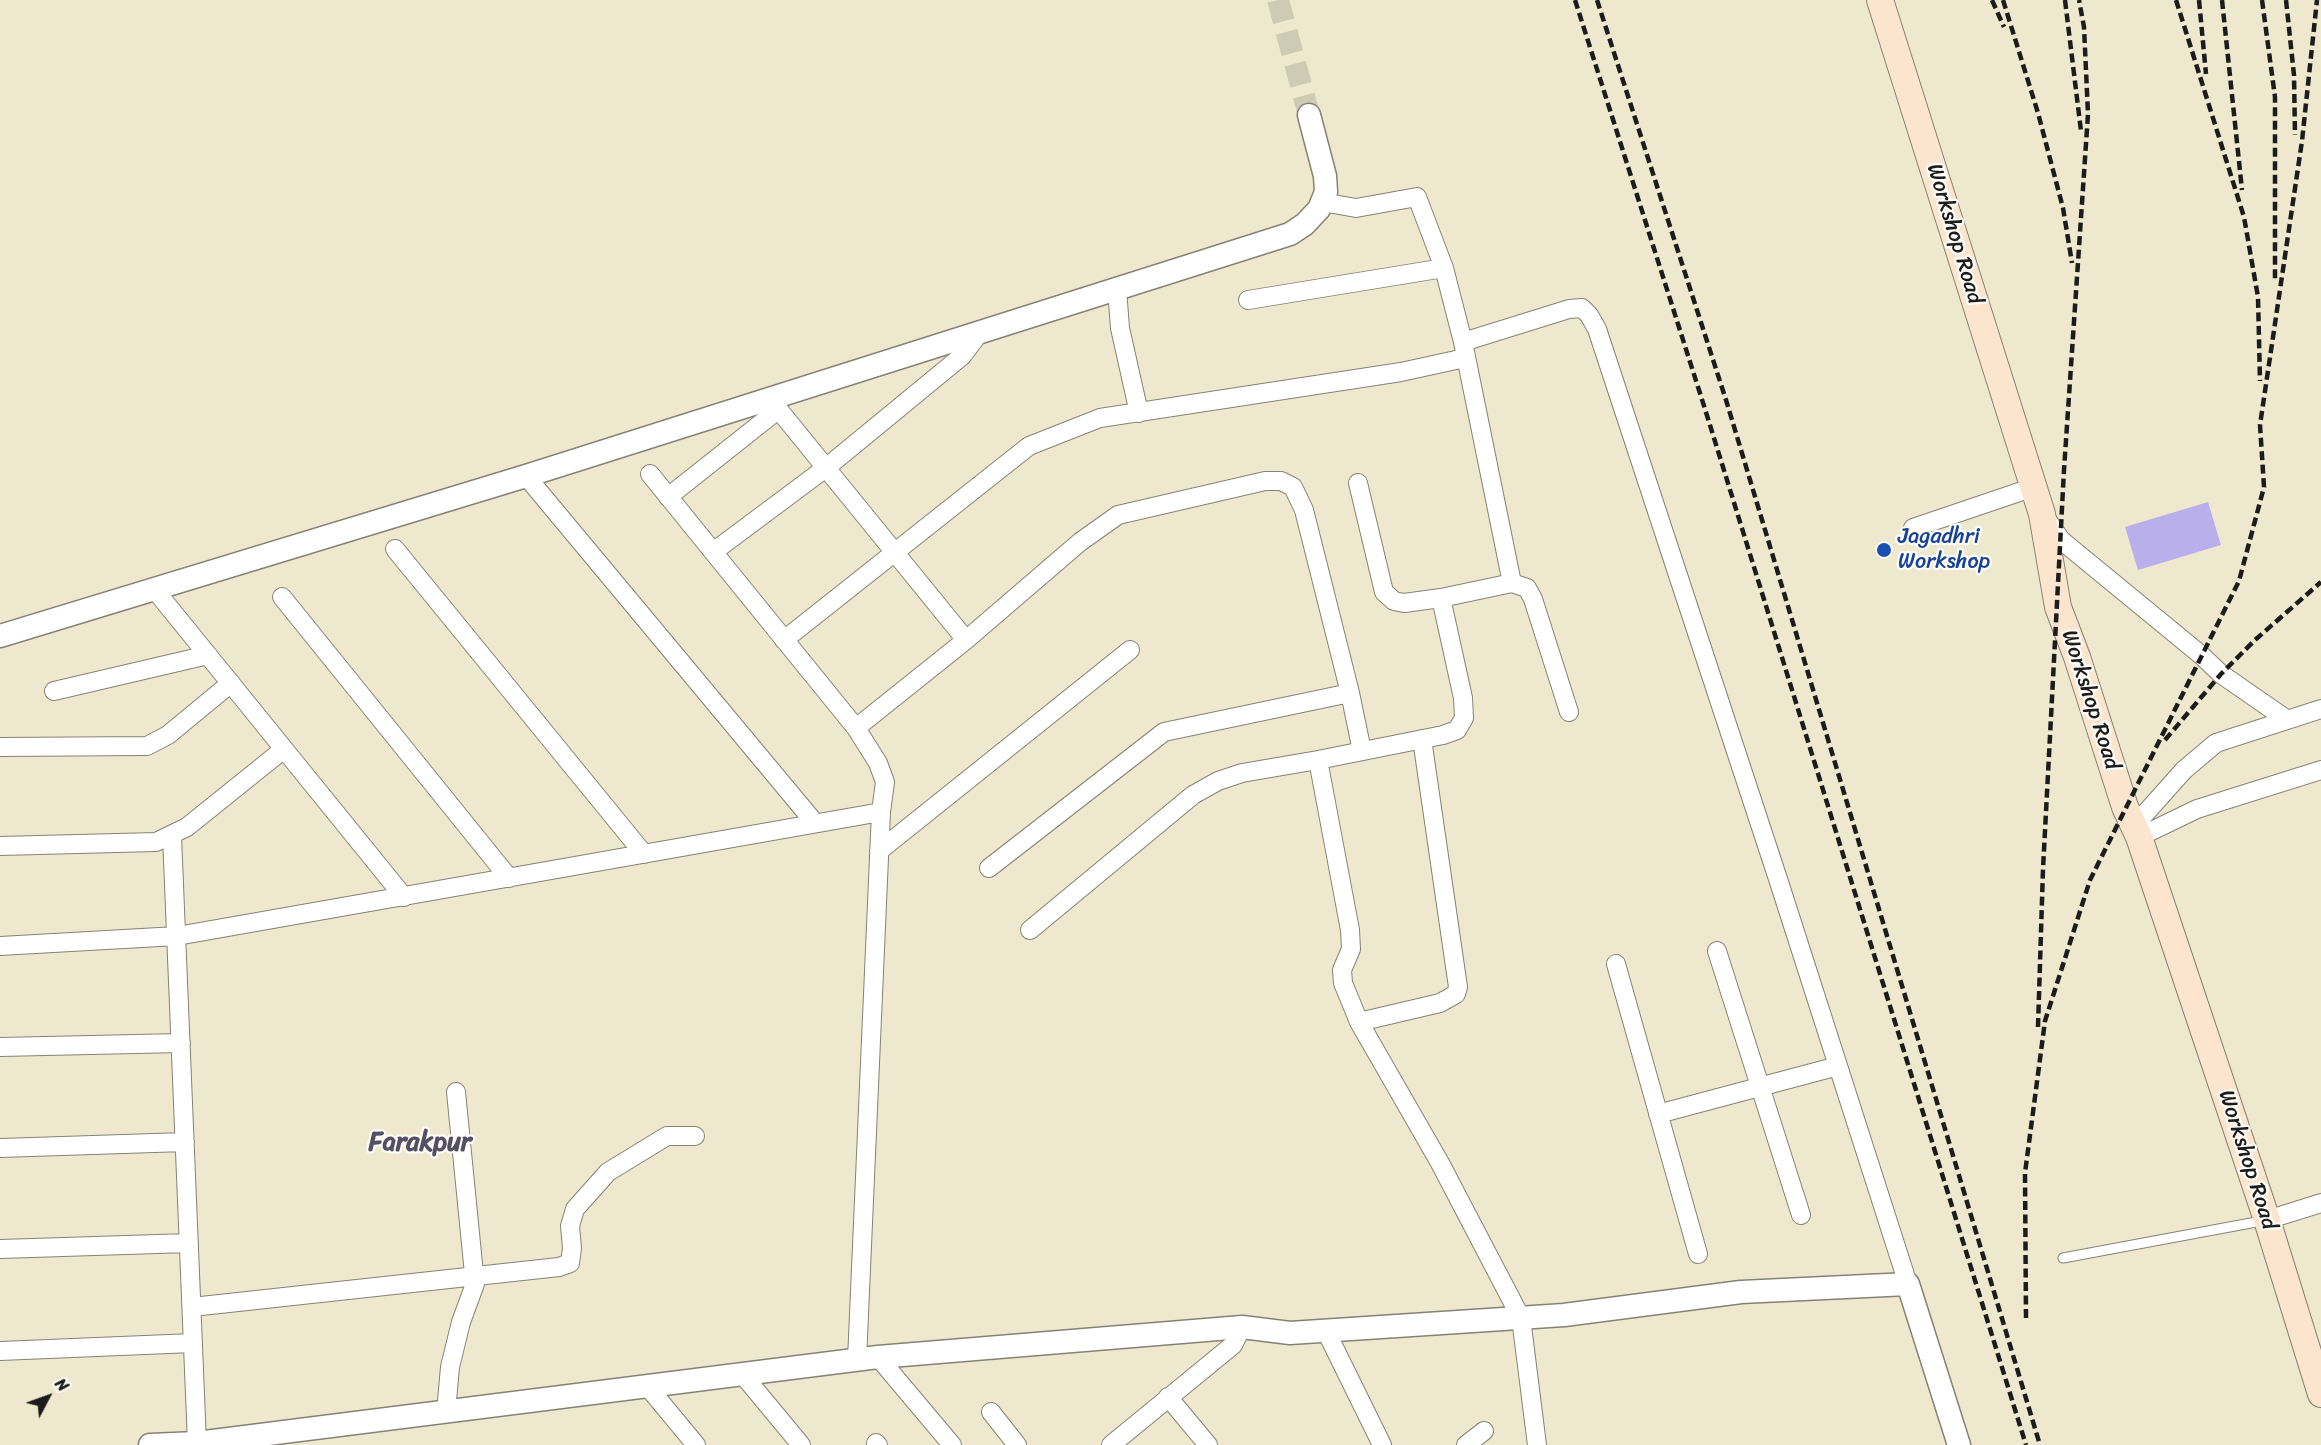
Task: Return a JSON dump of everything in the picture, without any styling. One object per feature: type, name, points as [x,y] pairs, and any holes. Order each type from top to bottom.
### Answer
[{"type":"main road","name":"Workshop Road","points":[[1881,0],[2042,513],[2058,607],[2077,657],[2125,807],[2137,831],[2267,1220],[2321,1394]]},
{"type":"street","points":[[0,636],[526,476],[775,404],[980,332],[1290,234],[1305,224],[1319,209],[1326,192],[1325,176],[1309,115]]},
{"type":"street","points":[[1322,202],[1356,208],[1417,197],[1444,268],[1464,350],[1512,583]]},
{"type":"street","points":[[1248,300],[1444,268]]},
{"type":"street","points":[[1117,289],[1120,328],[1139,413]]},
{"type":"street","points":[[784,640],[1029,446],[1100,418],[1401,372],[1569,309],[1582,308],[1589,315],[1601,342],[1779,882],[1959,1445]]},
{"type":"street","points":[[713,552],[827,467],[962,356],[980,332]]},
{"type":"street","points":[[775,404],[966,640]]},
{"type":"street","points":[[668,497],[775,404]]},
{"type":"street","points":[[650,474],[856,728],[878,763],[885,782],[879,851],[867,1358],[952,1445]]},
{"type":"street","points":[[526,476],[815,823]]},
{"type":"street","points":[[856,728],[966,640],[1080,542],[1118,515],[1265,482],[1281,481],[1293,487],[1304,510],[1350,693],[1362,751]]},
{"type":"street","points":[[1358,483],[1384,592],[1394,601],[1404,603],[1441,598],[1512,583],[1527,588],[1533,599],[1569,712]]},
{"type":"street","points":[[1913,528],[2034,487]]},
{"type":"street","points":[[2042,513],[2061,540],[2201,655],[2220,674],[2286,719]]},
{"type":"street","points":[[395,549],[644,854]]},
{"type":"street","points":[[155,590],[404,897]]},
{"type":"street","points":[[282,597],[509,878]]},
{"type":"street","points":[[1030,930],[1193,795],[1218,780],[1242,773],[1318,760],[1457,730],[1464,718],[1463,699],[1441,598]]},
{"type":"street","points":[[879,851],[1130,650]]},
{"type":"street","points":[[54,691],[208,655]]},
{"type":"street","points":[[0,747],[147,746],[168,735],[231,683]]},
{"type":"street","points":[[989,868],[1164,732],[1350,693]]},
{"type":"street","points":[[2137,831],[2184,770],[2216,743],[2321,709]]},
{"type":"street","points":[[1359,1022],[1440,1003],[1456,994],[1458,987],[1422,739]]},
{"type":"street","points":[[0,846],[156,842],[187,827],[284,749]]},
{"type":"street","points":[[1318,760],[1350,930],[1351,949],[1342,970],[1343,983],[1359,1022],[1440,1162],[1521,1318],[1537,1445]]},
{"type":"street","points":[[2137,831],[2197,809],[2321,770]]},
{"type":"street","points":[[0,946],[177,936],[881,812]]},
{"type":"street","points":[[172,836],[197,1443]]},
{"type":"street","points":[[1717,951],[1801,1215]]},
{"type":"street","points":[[1616,964],[1698,1254]]},
{"type":"street","points":[[0,1047],[181,1044]]},
{"type":"street","points":[[1658,1114],[1838,1066]]},
{"type":"street","points":[[446,1412],[450,1367],[461,1322],[474,1284],[456,1092]]},
{"type":"street","points":[[192,1307],[559,1267],[570,1263],[570,1226],[575,1209],[608,1172],[667,1136],[695,1136]]},
{"type":"street","points":[[0,1148],[185,1142]]},
{"type":"street","points":[[2267,1220],[2321,1203]]},
{"type":"street","points":[[0,1248],[189,1243]]},
{"type":"street","points":[[150,1445],[197,1443],[648,1388],[867,1358],[1242,1327],[1290,1332],[1326,1331],[1564,1315],[1741,1292],[1908,1284]]},
{"type":"street","points":[[1115,1444],[1168,1397],[1233,1345],[1242,1327]]},
{"type":"street","points":[[1326,1331],[1382,1445]]},
{"type":"street","points":[[0,1351],[193,1344]]},
{"type":"street","points":[[743,1375],[801,1445]]},
{"type":"street","points":[[648,1388],[696,1445]]},
{"type":"street","points":[[1168,1397],[1208,1445]]},
{"type":"street","points":[[991,1412],[1017,1445]]},
{"type":"street","points":[[1466,1445],[1484,1431]]},
{"type":"lane","points":[[2063,1258],[2267,1220]]},
{"type":"building","points":[[2208,502],[2221,545],[2138,570],[2125,527]]},
{"type":"tunnel","points":[[1278,0],[1309,115]]},
{"type":"railway","points":[[1575,0],[1705,409],[2026,1445]]},
{"type":"railway","points":[[1597,0],[1726,400],[2040,1445]]},
{"type":"railway","points":[[1992,0],[2004,27]]},
{"type":"railway","points":[[2003,0],[2038,113],[2063,208],[2072,263]]},
{"type":"railway","points":[[2065,0],[2081,131]]},
{"type":"railway","points":[[2038,1027],[2043,869],[2064,470],[2088,114],[2084,27],[2079,0]]},
{"type":"railway","points":[[2176,0],[2244,217],[2258,297],[2260,381]]},
{"type":"railway","points":[[2199,0],[2206,74]]},
{"type":"railway","points":[[2222,0],[2242,190]]},
{"type":"railway","points":[[2262,0],[2275,97],[2275,281]]},
{"type":"railway","points":[[2286,0],[2294,75],[2295,135]]},
{"type":"railway","points":[[2026,1318],[2025,1173],[2045,1021],[2090,880],[2239,581],[2264,487],[2260,425],[2302,141],[2317,0]]},
{"type":"railway","points":[[2165,740],[2221,674],[2255,640],[2321,582]]},
{"type":"place","name":"Jagadhri Workshop","points":[[1884,550]]},
{"type":"district","name":"Farakpur","points":[[420,1143]]}]
